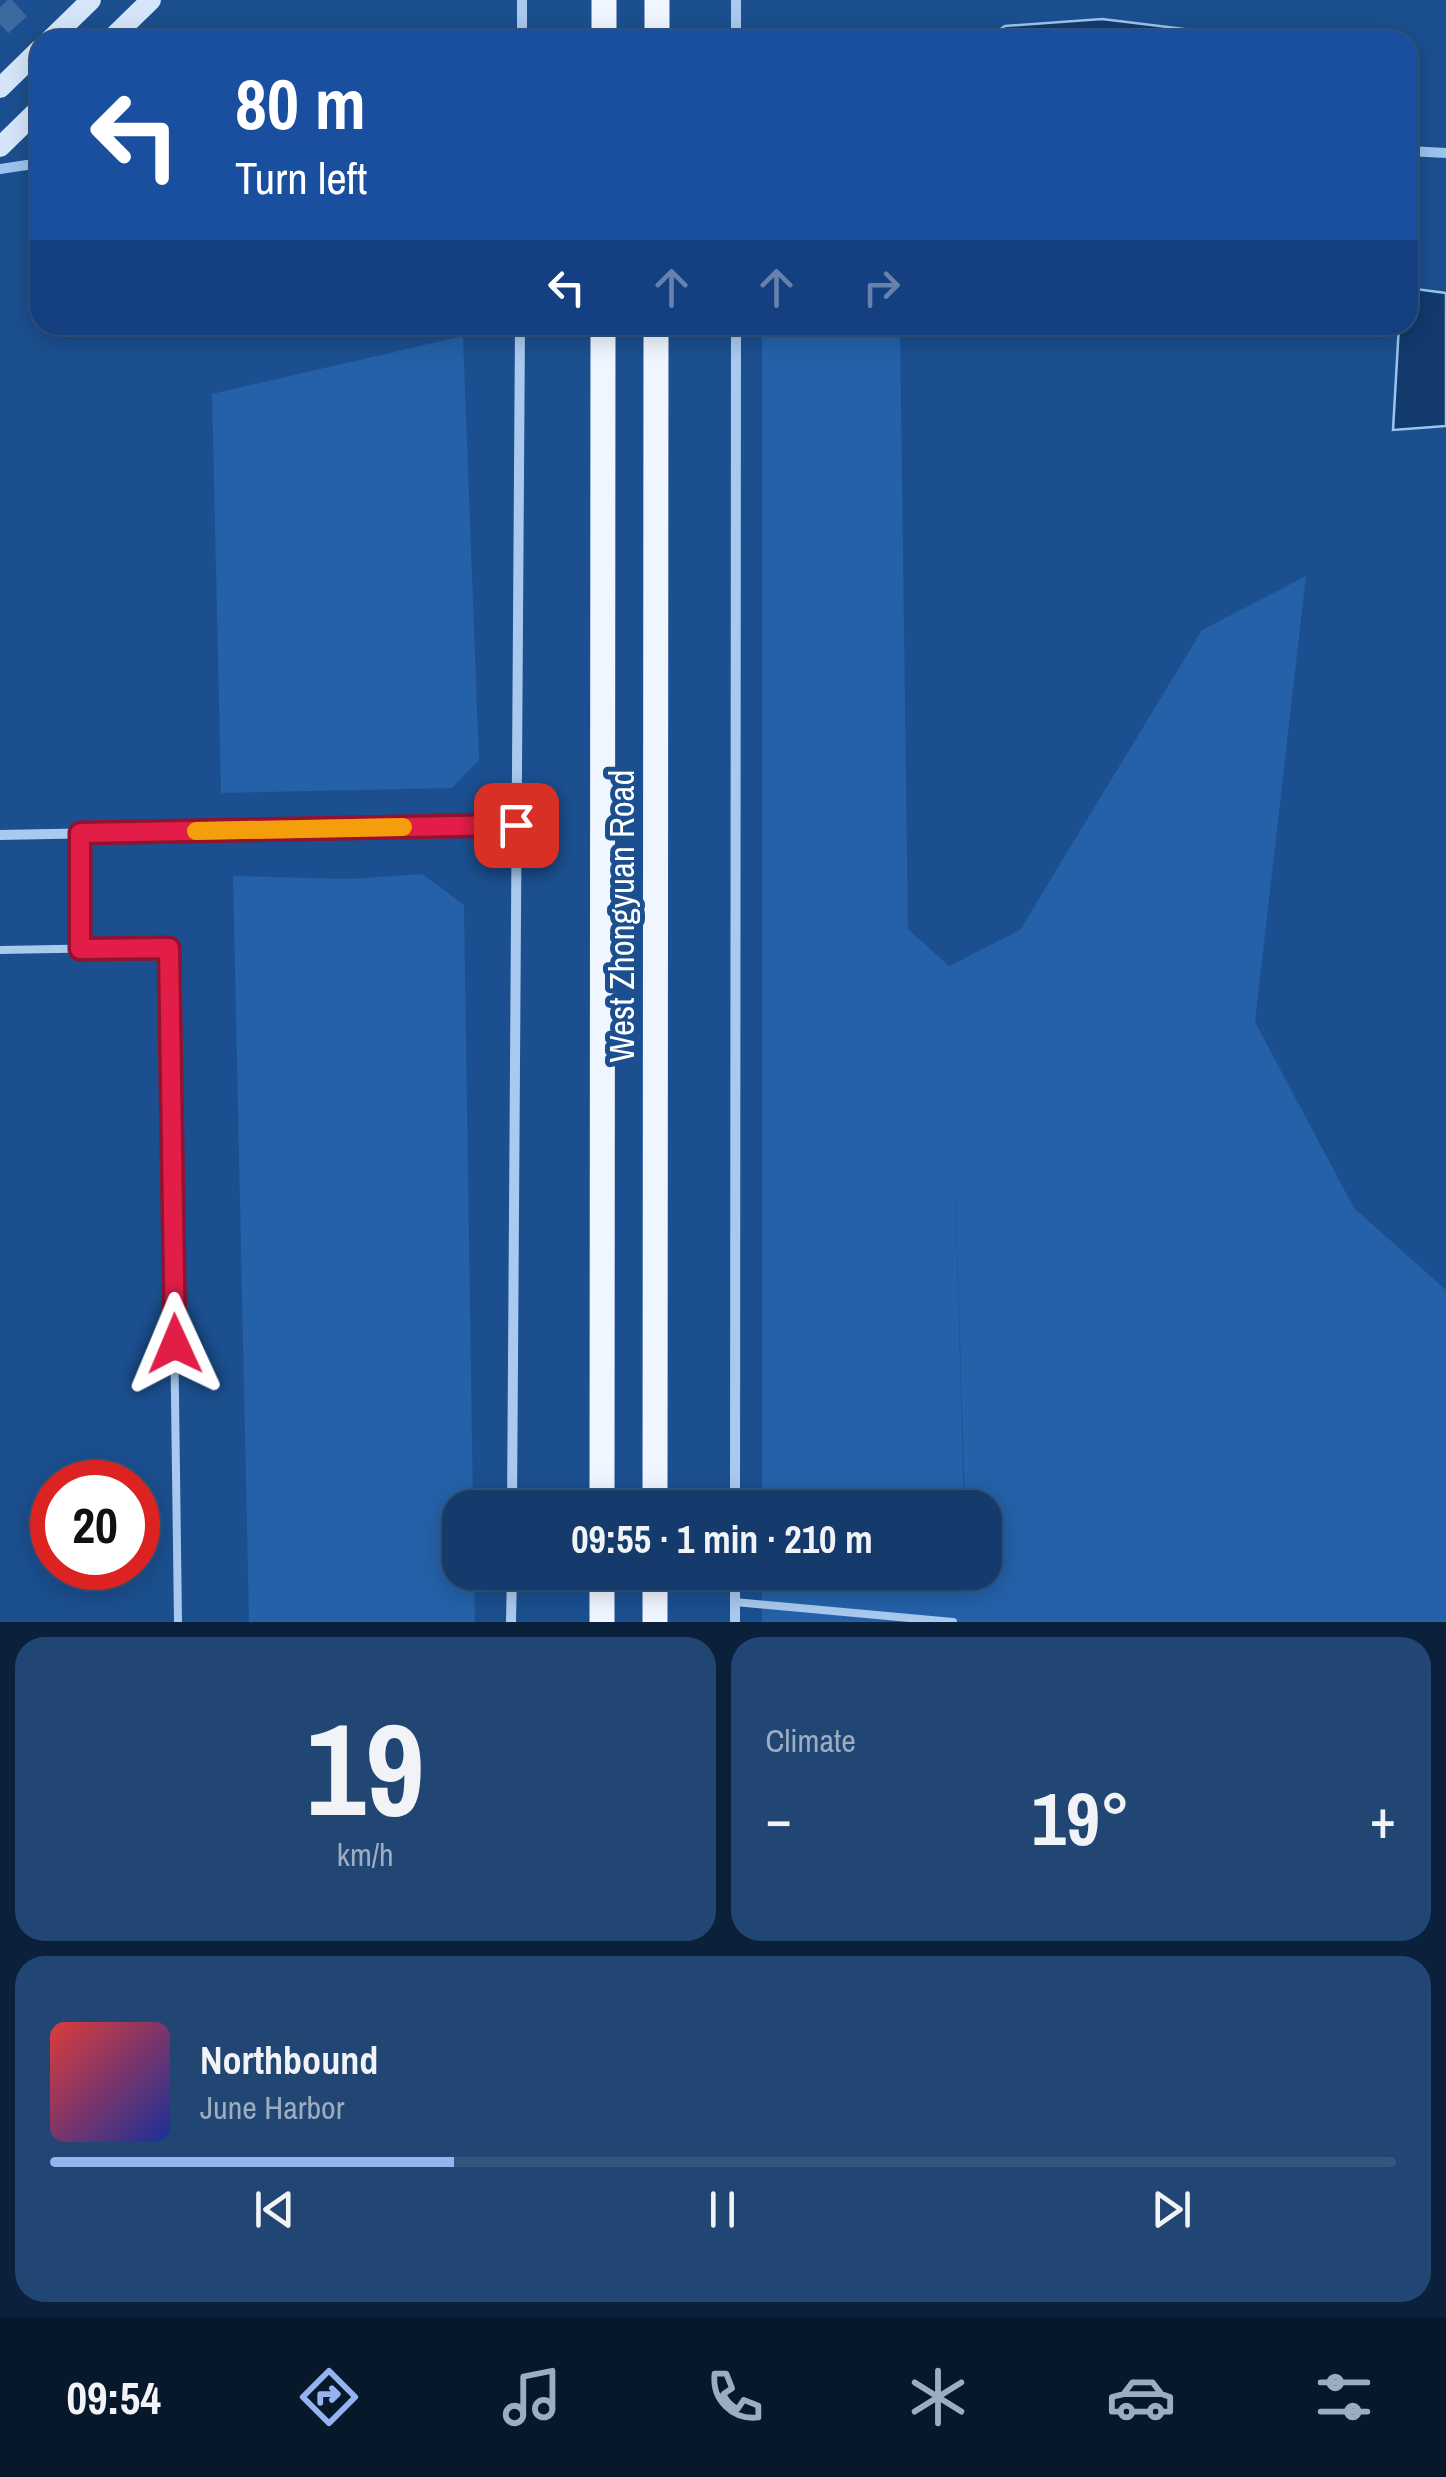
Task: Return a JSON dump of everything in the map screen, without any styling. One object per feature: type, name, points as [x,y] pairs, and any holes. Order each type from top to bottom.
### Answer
[{"type":"main road","points":[[604,0],[604,30]]},
{"type":"main road","points":[[657,0],[657,30]]},
{"type":"main road","name":"West Zhongyuan Road","points":[[602,1490],[604,335]]},
{"type":"main road","name":"West Zhongyuan Road","points":[[655,1490],[656,335]]},
{"type":"main road","points":[[602,1590],[602,1622]]},
{"type":"main road","points":[[655,1590],[655,1622]]},
{"type":"street","points":[[522,0],[522,30]]},
{"type":"street","points":[[736,0],[736,30]]},
{"type":"street","points":[[121,30],[150,2]]},
{"type":"street","points":[[60,30],[85,5]]},
{"type":"street","points":[[0,88],[30,59]]},
{"type":"street","points":[[0,147],[30,118]]},
{"type":"street","points":[[512,1490],[520,335]]},
{"type":"street","points":[[736,335],[736,1490]]},
{"type":"street","points":[[0,834],[516,825]]},
{"type":"street","points":[[511,1622],[512,1590]]},
{"type":"street","points":[[736,1590],[736,1622]]},
{"type":"lane","points":[[80,833],[80,949]]},
{"type":"lane","points":[[0,950],[169,948],[178,1622]]},
{"type":"lane","points":[[736,1602],[953,1622]]},
{"type":"shaded area","points":[[1102,19],[1192,30],[999,30],[1005,26]]},
{"type":"shaded area","points":[[1418,289],[1446,293],[1446,426],[1393,430],[1398,335],[1418,335]]},
{"type":"shaded area","points":[[762,335],[900,335],[908,929],[949,966],[1020,930],[1202,630],[1306,576],[1255,1022],[1354,1208],[1446,1290],[1446,1622],[762,1622],[762,1590],[1002,1590],[1002,1490],[964,1490],[954,1143],[964,1490],[762,1490]]},
{"type":"shaded area","points":[[463,336],[479,760],[452,788],[221,793],[212,394]]},
{"type":"shaded area","points":[[422,874],[464,905],[473,1490],[442,1490],[442,1590],[474,1590],[475,1622],[249,1622],[233,876],[349,879]]},
{"type":"waterway","points":[[1418,152],[1446,153]]},
{"type":"waterway","points":[[0,169],[30,164]]},
{"type":"tunnel","points":[[0,24],[26,0]]},
{"type":"slow traffic","points":[[196,831],[403,827]]},
{"type":"route","points":[[175,1344],[169,948],[80,949],[80,833],[516,825]]}]
